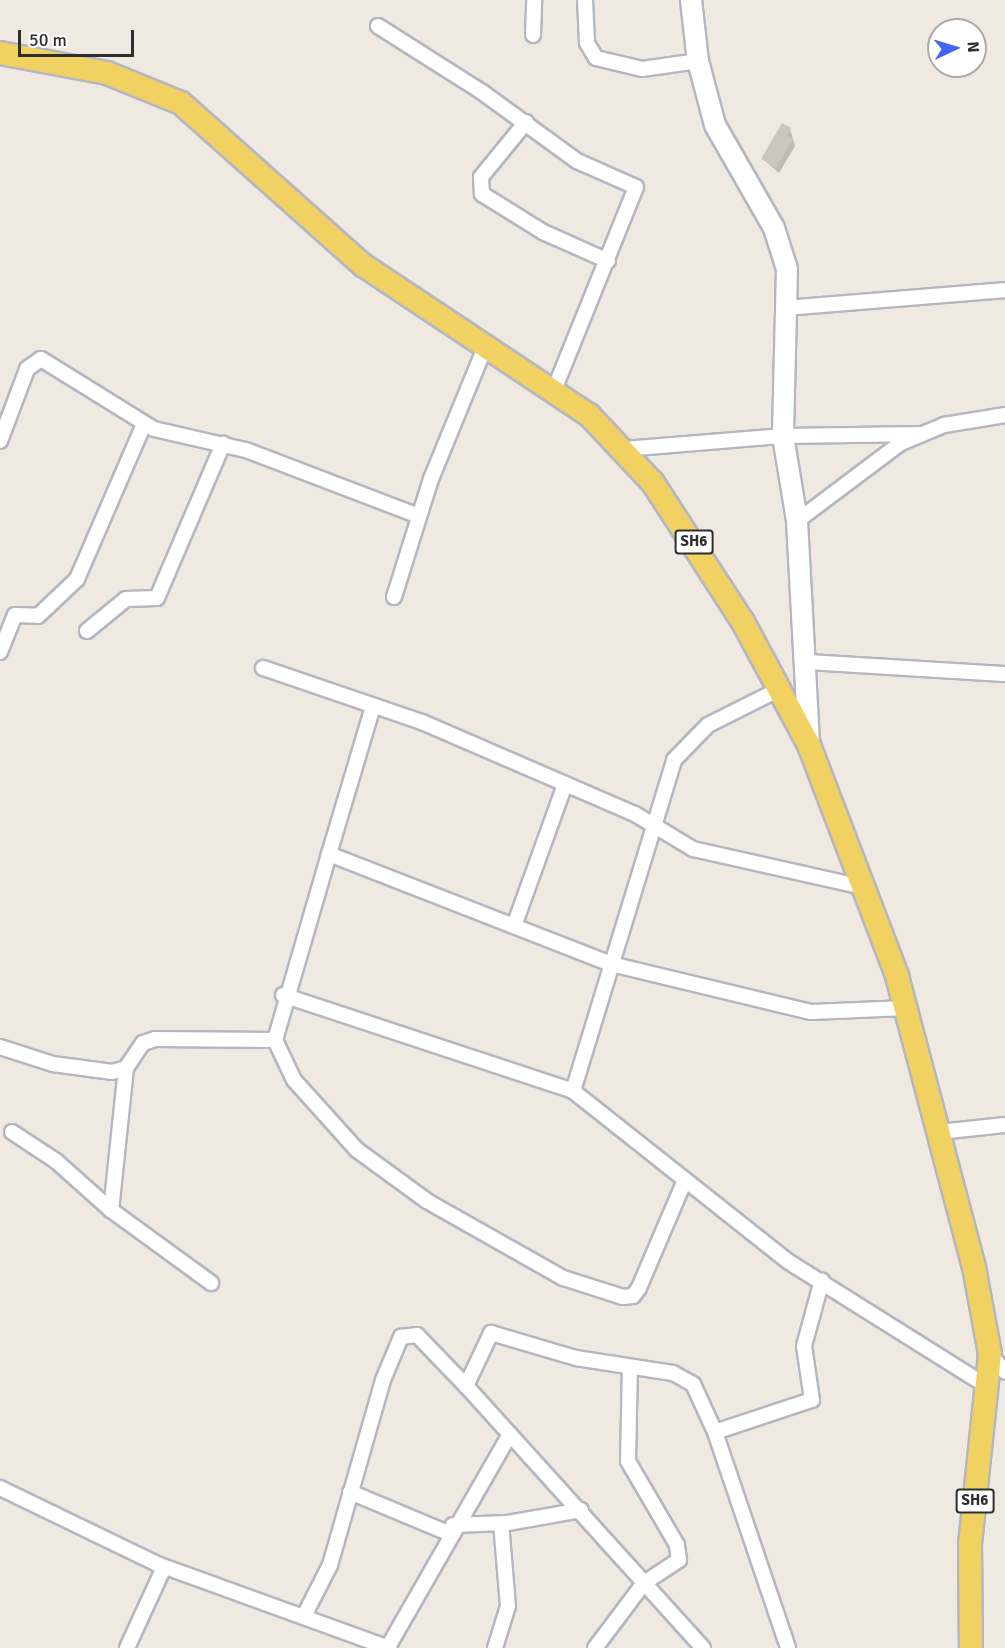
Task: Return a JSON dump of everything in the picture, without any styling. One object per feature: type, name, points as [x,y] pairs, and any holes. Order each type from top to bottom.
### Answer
[{"type":"main road","points":[[691,0],[698,61],[715,125],[774,228],[787,269],[783,436],[797,521],[807,662],[808,745]]},
{"type":"main road","name":"SH6","points":[[0,53],[107,73],[181,103],[320,232],[554,390],[624,449],[687,531],[808,745],[863,887],[906,1008],[939,1132],[990,1354],[970,1543],[971,1648]]},
{"type":"street","points":[[533,35],[534,0]]},
{"type":"street","points":[[585,0],[587,43],[596,58],[642,69],[698,61]]},
{"type":"street","points":[[378,26],[526,122],[582,165],[636,187],[554,390]]},
{"type":"street","points":[[526,122],[482,177],[482,194],[543,232],[608,261]]},
{"type":"street","points":[[786,308],[1005,290]]},
{"type":"street","points":[[394,597],[419,516],[486,345]]},
{"type":"street","points":[[0,441],[27,369],[37,359],[144,424],[222,444],[419,516]]},
{"type":"street","points":[[797,521],[847,479],[922,434],[972,418],[1005,415]]},
{"type":"street","points":[[0,652],[15,615],[38,616],[77,579],[144,424]]},
{"type":"street","points":[[624,449],[783,436],[922,434]]},
{"type":"street","points":[[87,631],[126,598],[157,598],[222,444]]},
{"type":"street","points":[[807,662],[1005,674]]},
{"type":"street","points":[[263,669],[373,706],[565,783],[652,825],[693,849],[863,887]]},
{"type":"street","points":[[573,1091],[652,825],[674,760],[691,737],[778,690]]},
{"type":"street","points":[[373,706],[283,995],[275,1040],[294,1080],[357,1150],[392,1179],[572,1281],[633,1296],[685,1180]]},
{"type":"street","points":[[514,926],[565,783]]},
{"type":"street","points":[[328,854],[611,964],[811,1012],[906,1008]]},
{"type":"street","points":[[283,995],[573,1091],[789,1262],[822,1280],[988,1387]]},
{"type":"street","points":[[111,1210],[126,1068],[143,1043],[155,1039],[275,1040]]},
{"type":"street","points":[[0,1047],[53,1064],[112,1072],[126,1068]]},
{"type":"street","points":[[939,1132],[1005,1125]]},
{"type":"street","points":[[12,1132],[56,1161],[111,1210],[211,1283]]},
{"type":"street","points":[[715,1432],[812,1400],[804,1346],[822,1280]]},
{"type":"street","points":[[466,1386],[490,1333],[630,1367],[685,1377],[700,1394],[715,1432],[788,1648]]},
{"type":"street","points":[[304,1616],[330,1565],[383,1380],[401,1338],[417,1335],[581,1510],[703,1648]]},
{"type":"street","points":[[990,1354],[1005,1371]]},
{"type":"street","points":[[595,1648],[644,1583],[669,1570],[680,1554],[628,1461],[630,1367]]},
{"type":"street","points":[[0,1488],[164,1567],[388,1648],[451,1529],[510,1434]]},
{"type":"street","points":[[350,1492],[451,1529],[581,1510]]},
{"type":"street","points":[[495,1648],[508,1606],[501,1523]]},
{"type":"street","points":[[127,1648],[164,1567]]},
{"type":"building","points":[[782,123],[791,128],[787,136],[793,139],[776,168],[761,159]]}]
